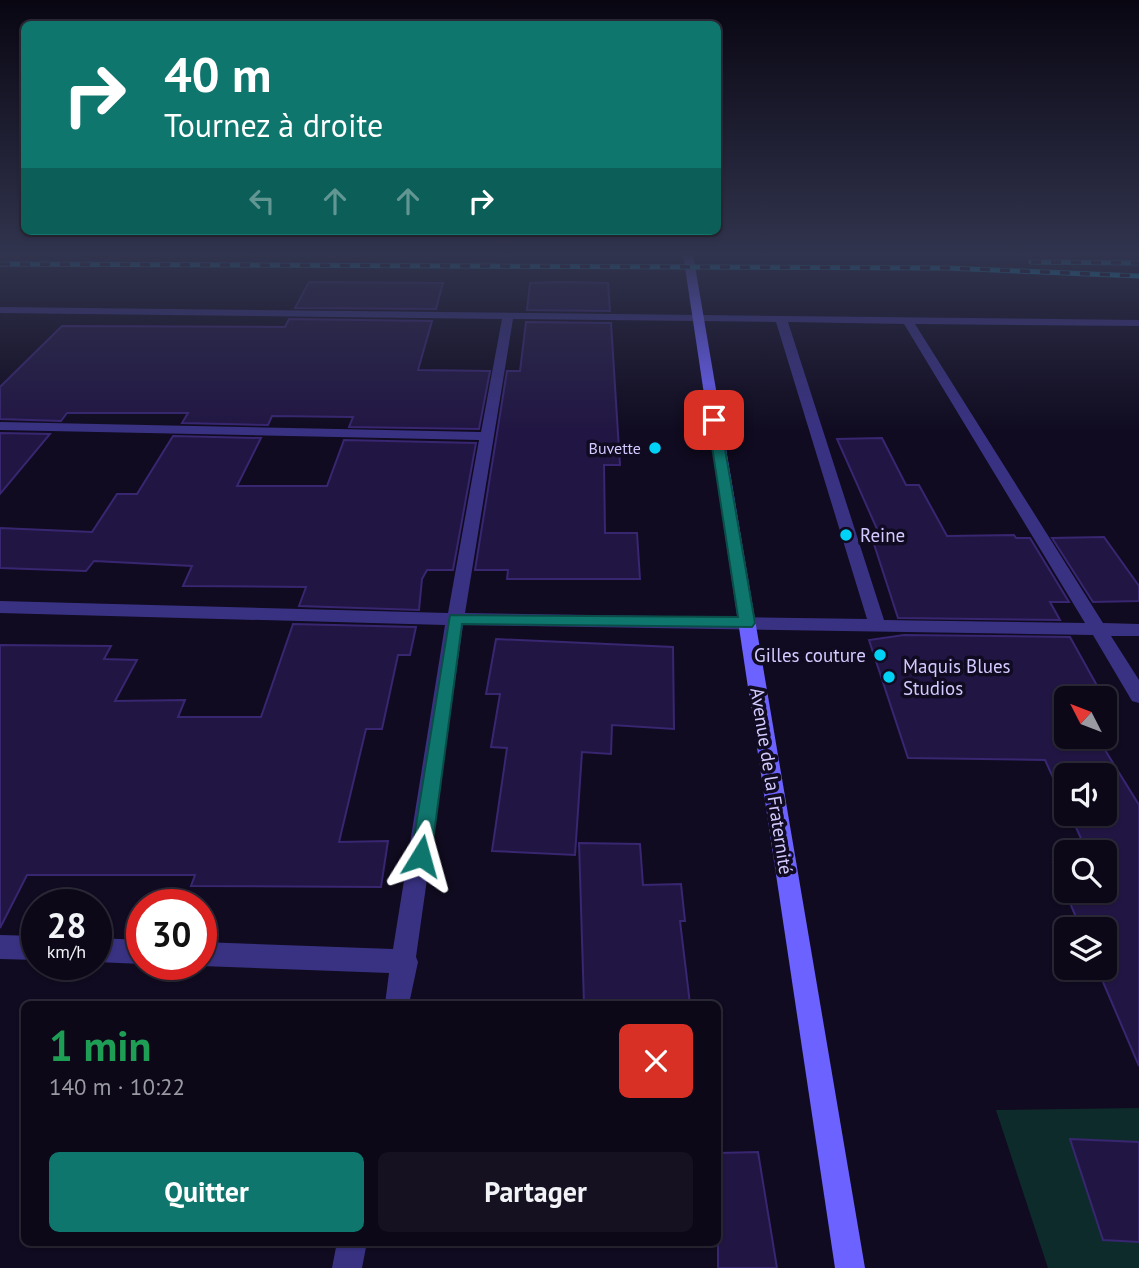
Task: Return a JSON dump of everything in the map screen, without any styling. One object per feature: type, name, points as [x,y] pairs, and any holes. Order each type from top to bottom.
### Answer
[{"type":"main road","name":"Avenue de la Fraternité","points":[[696,313],[850,1268]]},
{"type":"street","points":[[403,313],[1139,323]]},
{"type":"street","points":[[398,1001],[455,619],[508,314]]},
{"type":"street","points":[[781,319],[877,625]]},
{"type":"street","points":[[908,321],[1139,696]]},
{"type":"street","points":[[0,426],[487,436]]},
{"type":"street","points":[[0,607],[455,619],[1139,630]]},
{"type":"street","points":[[0,947],[21,948]]},
{"type":"street","points":[[217,955],[405,962]]},
{"type":"street","points":[[347,1268],[351,1246]]},
{"type":"green space","points":[[1139,1108],[1139,1268],[1048,1268],[996,1110]]},
{"type":"building","points":[[289,319],[432,321],[418,370],[490,371],[479,429],[349,427],[353,417],[272,416],[268,425],[182,423],[188,413],[67,413],[61,421],[0,419],[0,387],[62,326],[285,327]]},
{"type":"building","points":[[526,322],[611,323],[620,465],[604,465],[605,533],[637,533],[640,579],[507,579],[508,570],[475,570],[507,371],[520,371]]},
{"type":"building","points":[[0,433],[50,434],[0,494]]},
{"type":"building","points":[[173,436],[261,438],[237,486],[327,486],[344,440],[476,443],[453,570],[427,570],[422,579],[419,610],[299,606],[306,587],[183,586],[192,566],[94,561],[86,571],[0,568],[0,528],[92,532],[117,494],[137,494]]},
{"type":"building","points":[[882,438],[906,485],[919,485],[947,536],[1014,535],[1016,538],[1030,538],[1069,602],[1050,602],[1060,620],[898,618],[872,538],[881,538],[837,439]]},
{"type":"building","points":[[1104,537],[1139,586],[1139,601],[1093,602],[1052,538]]},
{"type":"building","points":[[293,624],[416,627],[410,655],[398,655],[382,729],[366,729],[339,842],[388,841],[381,887],[191,886],[195,875],[27,875],[0,928],[0,645],[111,646],[104,659],[137,660],[115,701],[185,700],[178,717],[261,717]]},
{"type":"building","points":[[904,635],[1070,637],[1097,686],[1054,686],[1054,749],[1104,749],[1113,763],[1054,763],[1054,780],[1045,760],[908,758],[869,640]]},
{"type":"building","points":[[496,639],[673,647],[674,729],[612,725],[611,754],[582,752],[575,855],[492,851],[507,748],[491,747],[500,694],[486,694]]},
{"type":"building","points":[[1117,769],[1139,805],[1139,1066],[1102,980],[1117,980],[1117,917],[1076,917],[1070,903],[1117,903],[1117,840],[1082,840],[1075,826],[1117,826]]},
{"type":"building","points":[[579,843],[640,844],[643,885],[681,884],[685,921],[680,921],[690,1001],[584,1001]]},
{"type":"building","points":[[1070,1139],[1139,1142],[1139,1242],[1103,1240]]},
{"type":"building","points":[[758,1152],[777,1268],[718,1268],[718,1246],[721,1246],[721,1153]]},
{"type":"place","name":"Buvette","points":[[655,448]]},
{"type":"place","name":"Reine","points":[[846,535]]},
{"type":"place","name":"Gilles couture","points":[[880,655]]},
{"type":"place","name":"Maquis Blues Studios","points":[[889,677]]},
{"type":"route","points":[[421,856],[455,619],[747,623],[714,420]]}]
